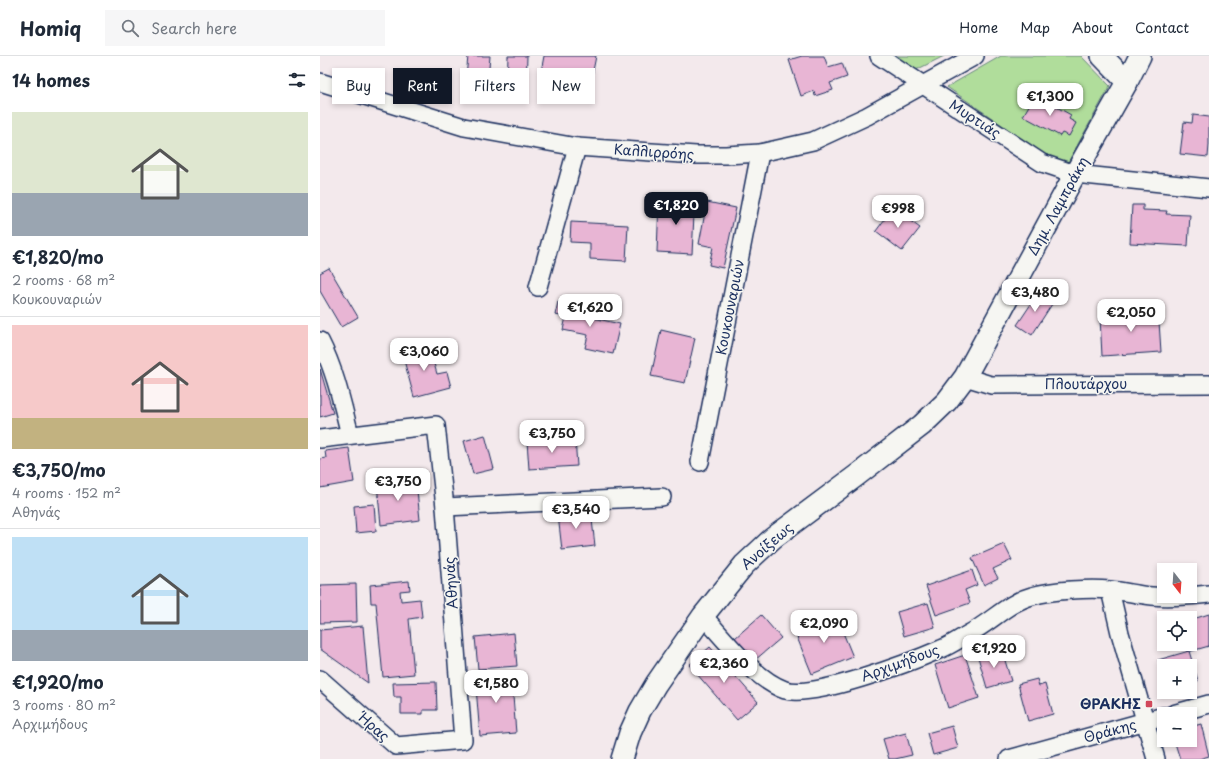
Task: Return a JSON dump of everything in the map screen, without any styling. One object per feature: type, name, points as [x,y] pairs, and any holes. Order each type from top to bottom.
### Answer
[{"type":"street","name":"Μυρτιάς","points":[[879,56],[1042,163],[1075,174],[1209,188]]},
{"type":"street","name":"Καλλιρρόης","points":[[320,82],[464,127],[578,147],[726,156],[760,153],[813,140],[867,116],[975,56]]},
{"type":"street","points":[[1102,56],[1127,82]]},
{"type":"street","name":"Δημ. Λαμπράκη","points":[[965,377],[1140,56]]},
{"type":"street","points":[[538,287],[578,147]]},
{"type":"street","name":"Κουκουναριών","points":[[700,462],[760,153]]},
{"type":"street","points":[[320,341],[339,390],[350,435],[320,439]]},
{"type":"street","name":"Πλουτάρχου","points":[[965,377],[991,385],[1209,384]]},
{"type":"street","name":"Ανοίξεως","points":[[622,759],[630,733],[640,711],[676,654],[703,616],[739,571],[773,538],[922,424],[947,401],[965,377]]},
{"type":"street","name":"Αθηνάς","points":[[350,435],[436,425],[445,507],[463,740]]},
{"type":"street","points":[[445,507],[662,497]]},
{"type":"street","name":"Αρχιμήδους","points":[[703,616],[752,669],[766,680],[786,690],[807,691],[833,686],[891,668],[942,648],[977,629],[1018,601],[1031,596],[1045,593],[1081,590],[1110,590],[1153,597],[1209,594]]},
{"type":"street","points":[[1110,590],[1156,759]]},
{"type":"street","name":"Ήρας","points":[[320,679],[396,746],[463,740]]},
{"type":"street","points":[[1197,707],[1209,704]]},
{"type":"street","name":"Θράκης","points":[[1009,759],[1157,718]]},
{"type":"green space","points":[[895,56],[944,56],[916,70]]},
{"type":"green space","points":[[1001,56],[1081,56],[1110,86],[1067,164],[1044,154],[947,87]]},
{"type":"building","points":[[468,56],[490,56],[489,68],[467,68]]},
{"type":"building","points":[[508,56],[527,56],[527,68],[508,68]]},
{"type":"building","points":[[544,56],[596,56],[594,68],[542,68]]},
{"type":"building","points":[[802,56],[824,56],[828,67],[842,63],[847,77],[830,83],[833,90],[815,96],[814,91],[801,96],[789,60]]},
{"type":"building","points":[[1035,95],[1071,115],[1069,119],[1076,123],[1069,136],[1062,133],[1060,136],[1023,116]]},
{"type":"building","points":[[1193,115],[1209,117],[1208,157],[1180,154],[1184,122],[1192,123]]},
{"type":"building","points":[[687,195],[695,195],[692,254],[657,252],[659,201],[687,202]]},
{"type":"building","points":[[707,202],[736,208],[723,268],[709,265],[713,247],[699,244]]},
{"type":"building","points":[[1132,205],[1143,205],[1143,210],[1167,211],[1166,214],[1190,215],[1188,246],[1130,243]]},
{"type":"building","points":[[893,208],[920,228],[902,251],[876,231]]},
{"type":"building","points":[[571,222],[628,225],[626,261],[590,259],[590,243],[570,242]]},
{"type":"building","points":[[329,268],[358,317],[341,327],[320,291],[320,273]]},
{"type":"building","points":[[1039,292],[1054,301],[1032,335],[1017,325]]},
{"type":"building","points":[[558,302],[590,310],[589,317],[620,324],[613,354],[585,348],[588,335],[563,330],[566,317],[555,315]]},
{"type":"building","points":[[1158,306],[1161,352],[1102,356],[1100,317],[1142,314],[1141,308]]},
{"type":"building","points":[[661,330],[695,338],[685,383],[651,376]]},
{"type":"building","points":[[429,346],[437,374],[447,372],[451,387],[414,397],[402,353]]},
{"type":"building","points":[[320,369],[333,413],[320,417]]},
{"type":"building","points":[[485,435],[494,469],[473,474],[464,441]]},
{"type":"building","points":[[575,438],[577,466],[529,469],[527,441]]},
{"type":"building","points":[[349,448],[354,482],[320,488],[320,459],[326,458],[325,451]]},
{"type":"building","points":[[416,480],[420,520],[381,525],[377,484]]},
{"type":"building","points":[[374,504],[376,531],[356,533],[354,506]]},
{"type":"building","points":[[591,511],[595,546],[562,550],[558,515]]},
{"type":"building","points":[[1004,544],[1012,560],[993,569],[998,578],[984,585],[972,558]]},
{"type":"building","points":[[972,570],[977,585],[965,590],[970,603],[936,615],[926,586]]},
{"type":"building","points":[[409,581],[410,590],[400,591],[401,601],[420,599],[422,617],[409,619],[414,674],[383,677],[376,603],[371,603],[370,585]]},
{"type":"building","points":[[356,584],[357,622],[320,623],[320,585]]},
{"type":"building","points":[[928,603],[935,627],[904,636],[897,612]]},
{"type":"building","points":[[835,613],[853,657],[812,674],[794,630]]},
{"type":"building","points":[[1209,614],[1209,646],[1197,649],[1197,618]]},
{"type":"building","points":[[761,615],[781,638],[755,660],[735,638]]},
{"type":"building","points":[[363,626],[368,683],[320,649],[320,630]]},
{"type":"building","points":[[514,633],[517,666],[478,669],[475,637]]},
{"type":"building","points":[[710,647],[758,702],[737,720],[689,665]]},
{"type":"building","points":[[1002,650],[1011,681],[987,688],[978,657]]},
{"type":"building","points":[[1189,651],[1191,659],[1161,659]]},
{"type":"building","points":[[965,655],[979,698],[948,708],[935,665]]},
{"type":"building","points":[[511,672],[516,733],[480,736],[475,675]]},
{"type":"building","points":[[1037,679],[1039,686],[1045,684],[1053,714],[1028,721],[1018,684]]},
{"type":"building","points":[[436,682],[437,710],[423,710],[423,714],[401,714],[401,697],[394,697],[393,683]]},
{"type":"building","points":[[1201,724],[1209,756],[1199,759],[1180,759],[1176,747],[1197,747],[1197,725]]},
{"type":"building","points":[[952,726],[958,748],[933,755],[927,733]]},
{"type":"building","points":[[906,733],[912,755],[889,759],[883,739]]},
{"type":"place","name":"ΘΡΑΚΗΣ","points":[[1149,704]]}]
